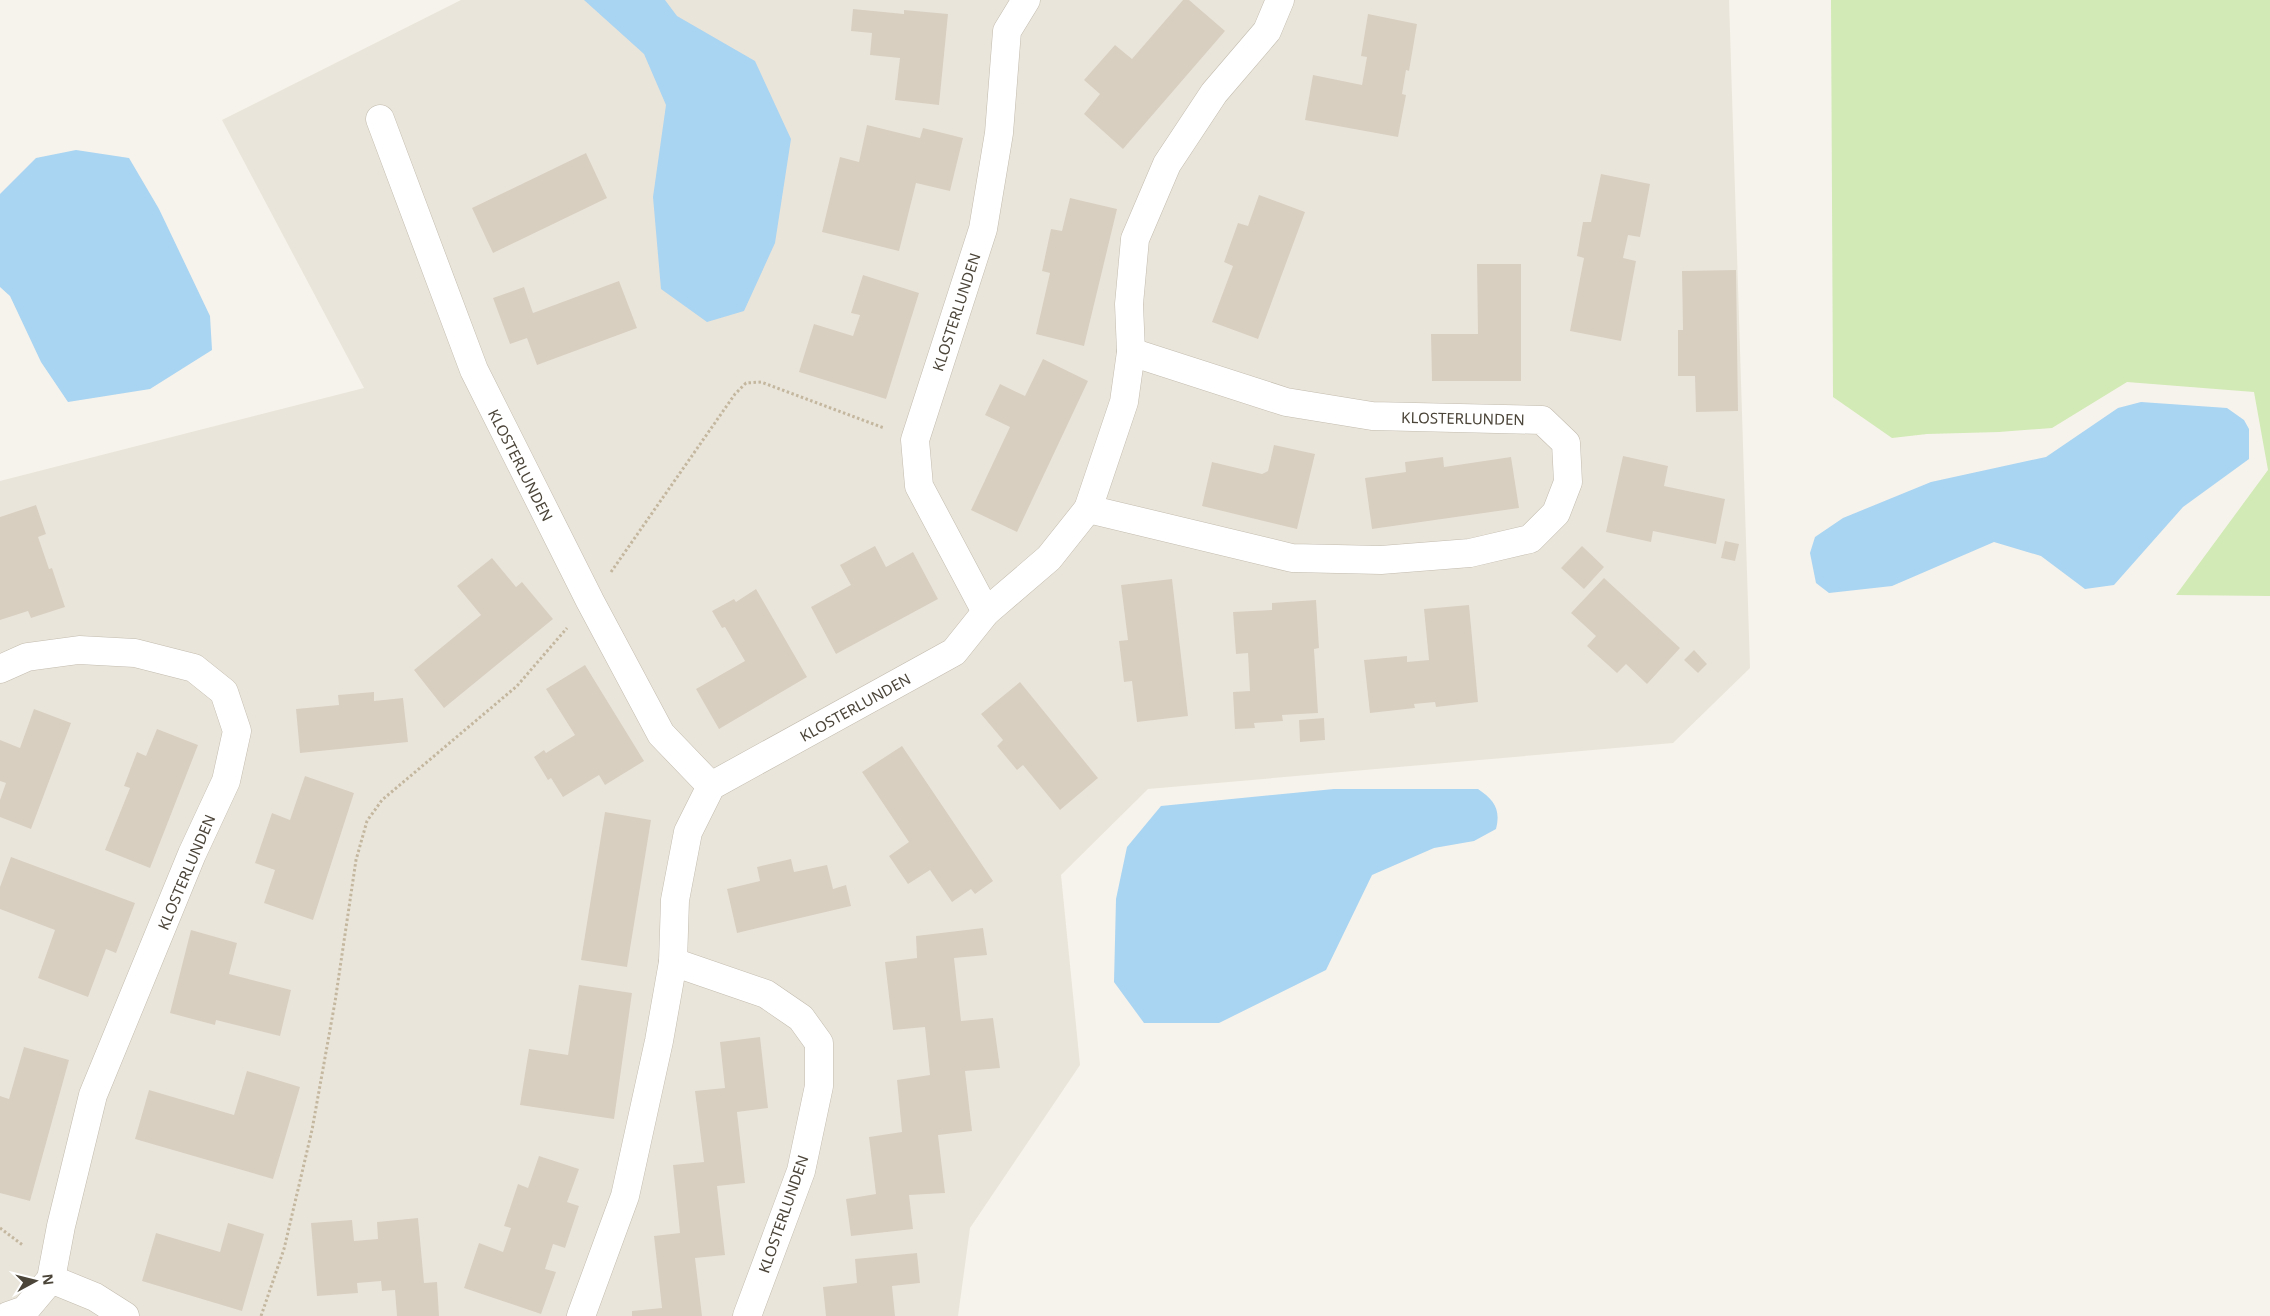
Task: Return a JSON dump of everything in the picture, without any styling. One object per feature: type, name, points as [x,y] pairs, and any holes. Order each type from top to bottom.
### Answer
[{"type":"street","name":"KLOSTERLUNDEN","points":[[986,612],[919,486],[915,440],[983,229],[1000,133],[1007,31],[1026,0]]},
{"type":"street","name":"KLOSTERLUNDEN","points":[[380,119],[474,370],[590,601],[661,734],[711,786],[954,652],[986,612],[1049,558],[1088,508],[1124,402],[1132,352],[1129,304],[1135,239],[1167,164],[1214,93],[1267,31],[1280,0]]},
{"type":"street","name":"KLOSTERLUNDEN","points":[[1088,508],[1292,558],[1381,560],[1470,553],[1530,539],[1556,513],[1568,482],[1566,443],[1542,420],[1372,416],[1296,404],[1132,352]]},
{"type":"street","name":"KLOSTERLUNDEN","points":[[0,669],[27,657],[78,650],[135,653],[194,668],[224,692],[237,731],[226,781],[192,854],[93,1096],[51,1279],[25,1310],[8,1316]]},
{"type":"street","points":[[581,1316],[626,1196],[659,1041],[673,962],[675,900],[688,832],[711,786]]},
{"type":"street","name":"KLOSTERLUNDEN","points":[[673,962],[766,994],[801,1018],[819,1043],[819,1086],[801,1171],[747,1316]]},
{"type":"street","points":[[51,1279],[96,1297],[125,1316]]},
{"type":"path","points":[[261,1316],[284,1249],[312,1130],[335,1002],[356,860],[367,821],[382,800],[517,686],[590,601],[628,550],[735,394],[746,384],[762,382],[915,440]]},
{"type":"shaded area","points":[[461,0],[1729,0],[1750,668],[1673,743],[1148,789],[1061,875],[1080,1065],[970,1228],[958,1316],[0,1316],[0,481],[364,388],[222,120]]},
{"type":"green space","points":[[1831,0],[2270,0],[2270,596],[2176,595],[2268,470],[2254,392],[2127,382],[2052,428],[1927,434],[1892,438],[1833,397]]},
{"type":"water","points":[[584,0],[665,0],[677,16],[755,61],[791,139],[775,243],[744,311],[707,322],[661,289],[653,197],[666,105],[644,54]]},
{"type":"water","points":[[76,150],[129,158],[159,209],[210,316],[212,350],[150,389],[68,402],[41,362],[10,296],[0,287],[0,194],[36,158]]},
{"type":"water","points":[[2141,402],[2227,408],[2244,420],[2249,429],[2249,459],[2183,507],[2114,585],[2085,589],[2041,556],[1994,542],[1892,586],[1829,593],[1816,583],[1810,553],[1815,537],[1843,518],[1931,482],[2046,457],[2118,408]]},
{"type":"water","points":[[1334,789],[1478,789],[1492,801],[1497,810],[1496,829],[1474,841],[1434,848],[1372,875],[1326,970],[1219,1023],[1144,1023],[1114,982],[1116,899],[1127,847],[1161,806]]},
{"type":"building","points":[[1183,0],[1189,0],[1225,31],[1123,149],[1084,114],[1100,94],[1084,80],[1115,45],[1132,59]]},
{"type":"building","points":[[853,9],[904,14],[904,10],[948,14],[939,105],[895,100],[900,58],[870,55],[872,33],[851,31]]},
{"type":"building","points":[[1368,14],[1417,24],[1409,71],[1406,70],[1402,94],[1406,95],[1398,137],[1305,120],[1313,75],[1362,85],[1367,57],[1361,56]]},
{"type":"building","points":[[867,125],[920,138],[923,128],[963,138],[950,191],[916,183],[899,251],[822,232],[840,157],[859,162]]},
{"type":"building","points":[[586,153],[607,198],[493,253],[472,208]]},
{"type":"building","points":[[1601,174],[1650,184],[1640,237],[1628,235],[1623,258],[1636,261],[1621,341],[1570,331],[1584,258],[1577,256],[1583,222],[1591,222]]},
{"type":"building","points":[[1259,195],[1305,212],[1258,339],[1212,322],[1233,266],[1224,262],[1238,223],[1248,226]]},
{"type":"building","points":[[1070,198],[1117,209],[1084,346],[1036,334],[1050,273],[1042,271],[1051,229],[1062,231]]},
{"type":"building","points":[[1477,264],[1521,264],[1521,381],[1432,381],[1431,334],[1478,334]]},
{"type":"building","points":[[1736,270],[1738,411],[1696,412],[1695,376],[1678,376],[1678,330],[1683,330],[1682,271]]},
{"type":"building","points":[[863,275],[919,293],[886,399],[799,372],[814,324],[853,336],[860,315],[851,313]]},
{"type":"building","points":[[619,281],[637,328],[537,365],[527,338],[510,344],[493,298],[524,287],[533,313]]},
{"type":"building","points":[[1043,359],[1088,381],[1017,532],[971,510],[1010,427],[985,415],[1000,384],[1025,396]]},
{"type":"building","points":[[1274,445],[1315,454],[1297,529],[1202,506],[1212,462],[1262,474],[1268,471]]},
{"type":"building","points":[[1623,456],[1668,466],[1664,486],[1725,499],[1716,544],[1653,531],[1651,542],[1606,532]]},
{"type":"building","points":[[1443,457],[1444,467],[1511,457],[1519,508],[1372,529],[1365,478],[1406,472],[1405,462]]},
{"type":"building","points":[[36,505],[46,534],[38,537],[49,569],[52,568],[65,607],[31,618],[28,611],[0,620],[0,517]]},
{"type":"building","points":[[1725,541],[1739,544],[1735,561],[1721,558]]},
{"type":"building","points":[[875,546],[886,567],[913,552],[938,599],[836,654],[811,607],[851,585],[840,565]]},
{"type":"building","points":[[1582,546],[1604,567],[1584,589],[1561,568]]},
{"type":"building","points":[[492,558],[516,587],[522,582],[553,619],[444,708],[414,670],[481,615],[457,586]]},
{"type":"building","points":[[1604,578],[1680,648],[1647,684],[1626,664],[1617,673],[1587,646],[1596,636],[1571,613]]},
{"type":"building","points":[[1172,579],[1188,716],[1137,722],[1132,681],[1124,682],[1119,641],[1128,640],[1121,585]]},
{"type":"building","points":[[756,589],[807,677],[719,729],[696,689],[745,661],[725,627],[722,628],[712,611],[734,599],[736,602]]},
{"type":"building","points":[[1316,600],[1319,648],[1314,649],[1318,713],[1282,715],[1283,721],[1254,723],[1255,728],[1235,729],[1233,692],[1250,691],[1248,653],[1236,654],[1233,612],[1272,610],[1272,603]]},
{"type":"building","points":[[1469,605],[1478,702],[1436,707],[1435,702],[1414,704],[1415,708],[1370,713],[1364,660],[1407,656],[1407,662],[1429,660],[1424,609]]},
{"type":"building","points":[[1694,650],[1707,664],[1698,673],[1684,660]]},
{"type":"building","points":[[585,665],[644,761],[605,785],[599,775],[563,797],[551,778],[548,780],[534,757],[544,750],[546,753],[575,735],[546,689]]},
{"type":"building","points":[[1020,682],[1098,778],[1060,810],[1023,765],[1017,770],[997,746],[1003,740],[981,714]]},
{"type":"building","points":[[374,692],[374,701],[403,698],[408,742],[300,753],[296,709],[339,705],[338,695]]},
{"type":"building","points":[[34,709],[71,723],[31,829],[0,817],[0,800],[6,783],[0,781],[0,740],[20,748]]},
{"type":"building","points":[[1324,718],[1325,740],[1300,742],[1299,720]]},
{"type":"building","points":[[157,729],[198,745],[150,868],[105,850],[130,788],[124,786],[137,752],[146,756]]},
{"type":"building","points":[[902,746],[993,881],[975,894],[971,889],[952,902],[930,870],[908,884],[889,856],[909,842],[862,772]]},
{"type":"building","points":[[305,776],[354,793],[313,920],[264,903],[275,870],[255,863],[272,813],[290,820]]},
{"type":"building","points":[[605,812],[651,820],[627,967],[581,960]]},
{"type":"building","points":[[11,857],[135,903],[116,953],[106,949],[88,997],[38,978],[55,930],[0,909],[0,887]]},
{"type":"building","points":[[791,859],[794,872],[827,865],[833,889],[846,885],[851,906],[737,933],[727,889],[760,881],[757,867]]},
{"type":"building","points":[[983,928],[987,955],[954,958],[961,1021],[993,1018],[1000,1068],[965,1071],[972,1131],[938,1135],[945,1193],[909,1195],[913,1229],[851,1236],[846,1199],[876,1194],[869,1137],[902,1132],[897,1080],[930,1075],[925,1027],[893,1030],[885,962],[917,958],[916,936]]},
{"type":"building","points":[[191,930],[237,943],[229,974],[291,990],[280,1036],[216,1020],[215,1025],[170,1013]]},
{"type":"building","points":[[579,985],[632,993],[614,1119],[520,1105],[529,1049],[568,1055]]},
{"type":"building","points":[[760,1037],[768,1108],[737,1112],[745,1183],[717,1186],[725,1255],[695,1258],[702,1316],[632,1316],[632,1311],[662,1308],[654,1236],[680,1233],[673,1165],[704,1162],[695,1091],[725,1088],[720,1042]]},
{"type":"building","points":[[24,1047],[69,1060],[30,1201],[0,1193],[0,1096],[9,1099]]},
{"type":"building","points":[[247,1071],[300,1087],[273,1179],[135,1139],[149,1090],[234,1115]]},
{"type":"building","points":[[539,1156],[579,1169],[567,1202],[579,1206],[565,1248],[553,1244],[545,1269],[556,1272],[541,1314],[464,1288],[479,1243],[503,1252],[511,1228],[504,1226],[518,1184],[528,1188]]},
{"type":"building","points":[[418,1218],[424,1283],[437,1282],[439,1316],[397,1316],[395,1290],[382,1291],[381,1281],[357,1283],[358,1293],[317,1296],[311,1223],[352,1220],[354,1241],[378,1239],[377,1222]]},
{"type":"building","points":[[228,1223],[264,1234],[242,1311],[142,1281],[156,1233],[220,1252]]},
{"type":"building","points":[[917,1253],[920,1283],[892,1286],[895,1316],[826,1316],[823,1287],[857,1283],[855,1259]]}]
